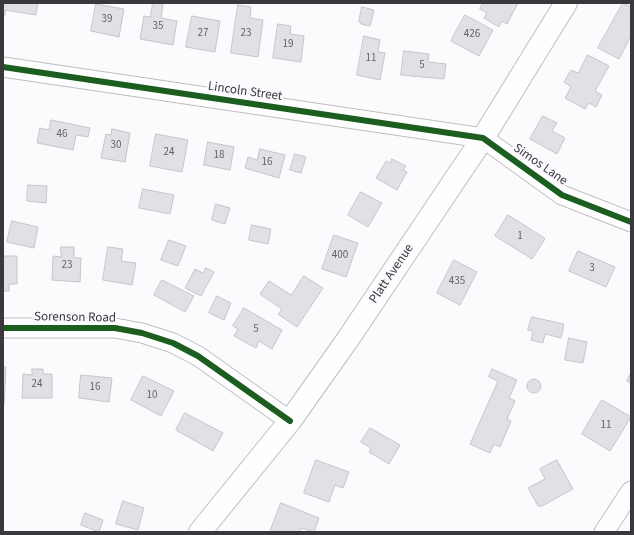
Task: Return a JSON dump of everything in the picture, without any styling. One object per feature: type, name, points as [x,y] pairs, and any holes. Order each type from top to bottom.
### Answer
[{"type":"main road","name":"Platt Avenue","points":[[200,532],[290,421],[348,339],[483,138],[566,3]]},
{"type":"street","name":"Lincoln Street","points":[[3,67],[483,138]]},
{"type":"street","name":"Simos Lane","points":[[483,138],[562,194],[631,222]]},
{"type":"street","name":"Sorenson Road","points":[[3,328],[115,328],[142,333],[173,343],[198,356],[290,421]]},
{"type":"street","points":[[604,532],[631,491]]},
{"type":"building","points":[[3,3],[38,3],[36,15],[5,10],[5,15],[3,15]]},
{"type":"building","points":[[153,3],[163,4],[161,18],[177,21],[173,45],[140,39],[144,16],[150,17]]},
{"type":"building","points":[[483,3],[518,3],[507,24],[502,21],[499,27],[484,18],[487,13],[480,9]]},
{"type":"building","points":[[623,3],[631,7],[631,36],[619,59],[598,48]]},
{"type":"building","points":[[96,4],[124,9],[119,37],[91,31]]},
{"type":"building","points":[[238,5],[251,7],[250,18],[263,20],[258,57],[231,53]]},
{"type":"building","points":[[362,7],[374,10],[370,26],[359,22]]},
{"type":"building","points":[[465,15],[493,30],[479,56],[451,41]]},
{"type":"building","points":[[192,16],[220,21],[215,52],[186,47]]},
{"type":"building","points":[[278,24],[291,26],[290,34],[304,36],[301,62],[273,58]]},
{"type":"building","points":[[364,36],[380,40],[378,52],[385,53],[380,80],[357,75]]},
{"type":"building","points":[[404,51],[429,54],[428,62],[446,64],[444,79],[401,75]]},
{"type":"building","points":[[588,55],[609,66],[595,91],[602,95],[596,107],[589,103],[585,109],[565,98],[571,87],[564,82],[571,70],[578,73]]},
{"type":"building","points":[[543,116],[557,123],[552,131],[565,138],[557,154],[530,139]]},
{"type":"building","points":[[51,120],[90,128],[88,137],[76,135],[73,150],[37,143],[40,128],[49,130]]},
{"type":"building","points":[[112,129],[130,133],[125,162],[101,158],[106,134],[111,135]]},
{"type":"building","points":[[156,134],[188,140],[182,172],[150,166]]},
{"type":"building","points":[[208,142],[234,147],[230,170],[204,165]]},
{"type":"building","points":[[260,149],[285,155],[279,178],[245,168],[248,157],[257,160]]},
{"type":"building","points":[[295,154],[306,157],[301,173],[290,170]]},
{"type":"building","points":[[392,159],[406,166],[403,170],[407,172],[397,190],[376,178],[386,161],[390,163]]},
{"type":"building","points":[[28,185],[47,186],[46,203],[27,201]]},
{"type":"building","points":[[143,189],[174,195],[170,214],[139,208]]},
{"type":"building","points":[[361,192],[382,203],[368,227],[348,215]]},
{"type":"building","points":[[216,204],[230,208],[225,224],[212,220]]},
{"type":"building","points":[[508,215],[545,239],[532,259],[495,236]]},
{"type":"building","points":[[12,221],[38,227],[34,248],[7,242]]},
{"type":"building","points":[[252,225],[271,229],[268,244],[249,240]]},
{"type":"building","points":[[334,235],[358,243],[346,277],[322,269]]},
{"type":"building","points":[[169,240],[186,246],[178,266],[161,260]]},
{"type":"building","points":[[61,247],[74,247],[74,258],[81,258],[80,282],[52,280],[53,256],[61,257]]},
{"type":"building","points":[[108,247],[123,249],[121,261],[136,263],[132,285],[103,280]]},
{"type":"building","points":[[578,251],[615,267],[606,287],[569,271]]},
{"type":"building","points":[[3,256],[17,256],[17,284],[9,284],[9,291],[3,291]]},
{"type":"building","points":[[454,260],[477,272],[460,305],[437,293]]},
{"type":"building","points":[[206,268],[214,272],[201,296],[185,288],[195,269],[203,273]]},
{"type":"building","points":[[304,276],[323,288],[297,327],[278,314],[282,309],[260,294],[269,281],[291,295]]},
{"type":"building","points":[[162,280],[194,296],[185,312],[154,295]]},
{"type":"building","points":[[217,296],[231,303],[224,320],[209,313]]},
{"type":"building","points":[[244,308],[282,330],[272,349],[259,341],[256,348],[234,336],[238,329],[233,326]]},
{"type":"building","points":[[532,317],[564,324],[561,338],[545,334],[543,343],[531,340],[533,331],[528,330]]},
{"type":"building","points":[[569,338],[587,342],[583,363],[565,360]]},
{"type":"building","points":[[3,367],[6,367],[4,405],[3,405]]},
{"type":"building","points":[[32,369],[43,369],[43,374],[52,374],[52,398],[22,398],[23,374],[32,375]]},
{"type":"building","points":[[492,369],[517,380],[509,398],[515,401],[507,419],[511,421],[500,447],[494,444],[490,453],[470,444],[498,381],[489,377]]},
{"type":"building","points":[[631,373],[631,383],[627,381]]},
{"type":"building","points":[[81,375],[112,378],[109,402],[79,398]]},
{"type":"building","points":[[143,376],[174,391],[161,416],[131,400]]},
{"type":"building","points":[[531,379],[537,379],[541,383],[541,389],[537,393],[531,393],[527,389],[527,383]]},
{"type":"building","points":[[602,400],[631,417],[610,451],[582,434]]},
{"type":"building","points":[[185,413],[223,433],[213,451],[176,430]]},
{"type":"building","points":[[370,428],[400,445],[389,464],[369,452],[371,448],[361,442]]},
{"type":"building","points":[[316,460],[349,472],[343,488],[335,485],[329,502],[304,493]]},
{"type":"building","points":[[557,460],[573,489],[542,506],[538,506],[528,488],[545,479],[540,469]]},
{"type":"building","points":[[123,501],[144,508],[138,530],[116,524]]},
{"type":"building","points":[[281,503],[319,518],[314,532],[301,528],[300,532],[270,532]]},
{"type":"building","points":[[85,513],[103,520],[99,532],[81,525]]},
{"type":"cycle path","points":[[3,67],[483,138],[562,195],[631,222]]},
{"type":"cycle path","points":[[3,328],[115,328],[142,333],[173,343],[198,356],[290,421]]}]
